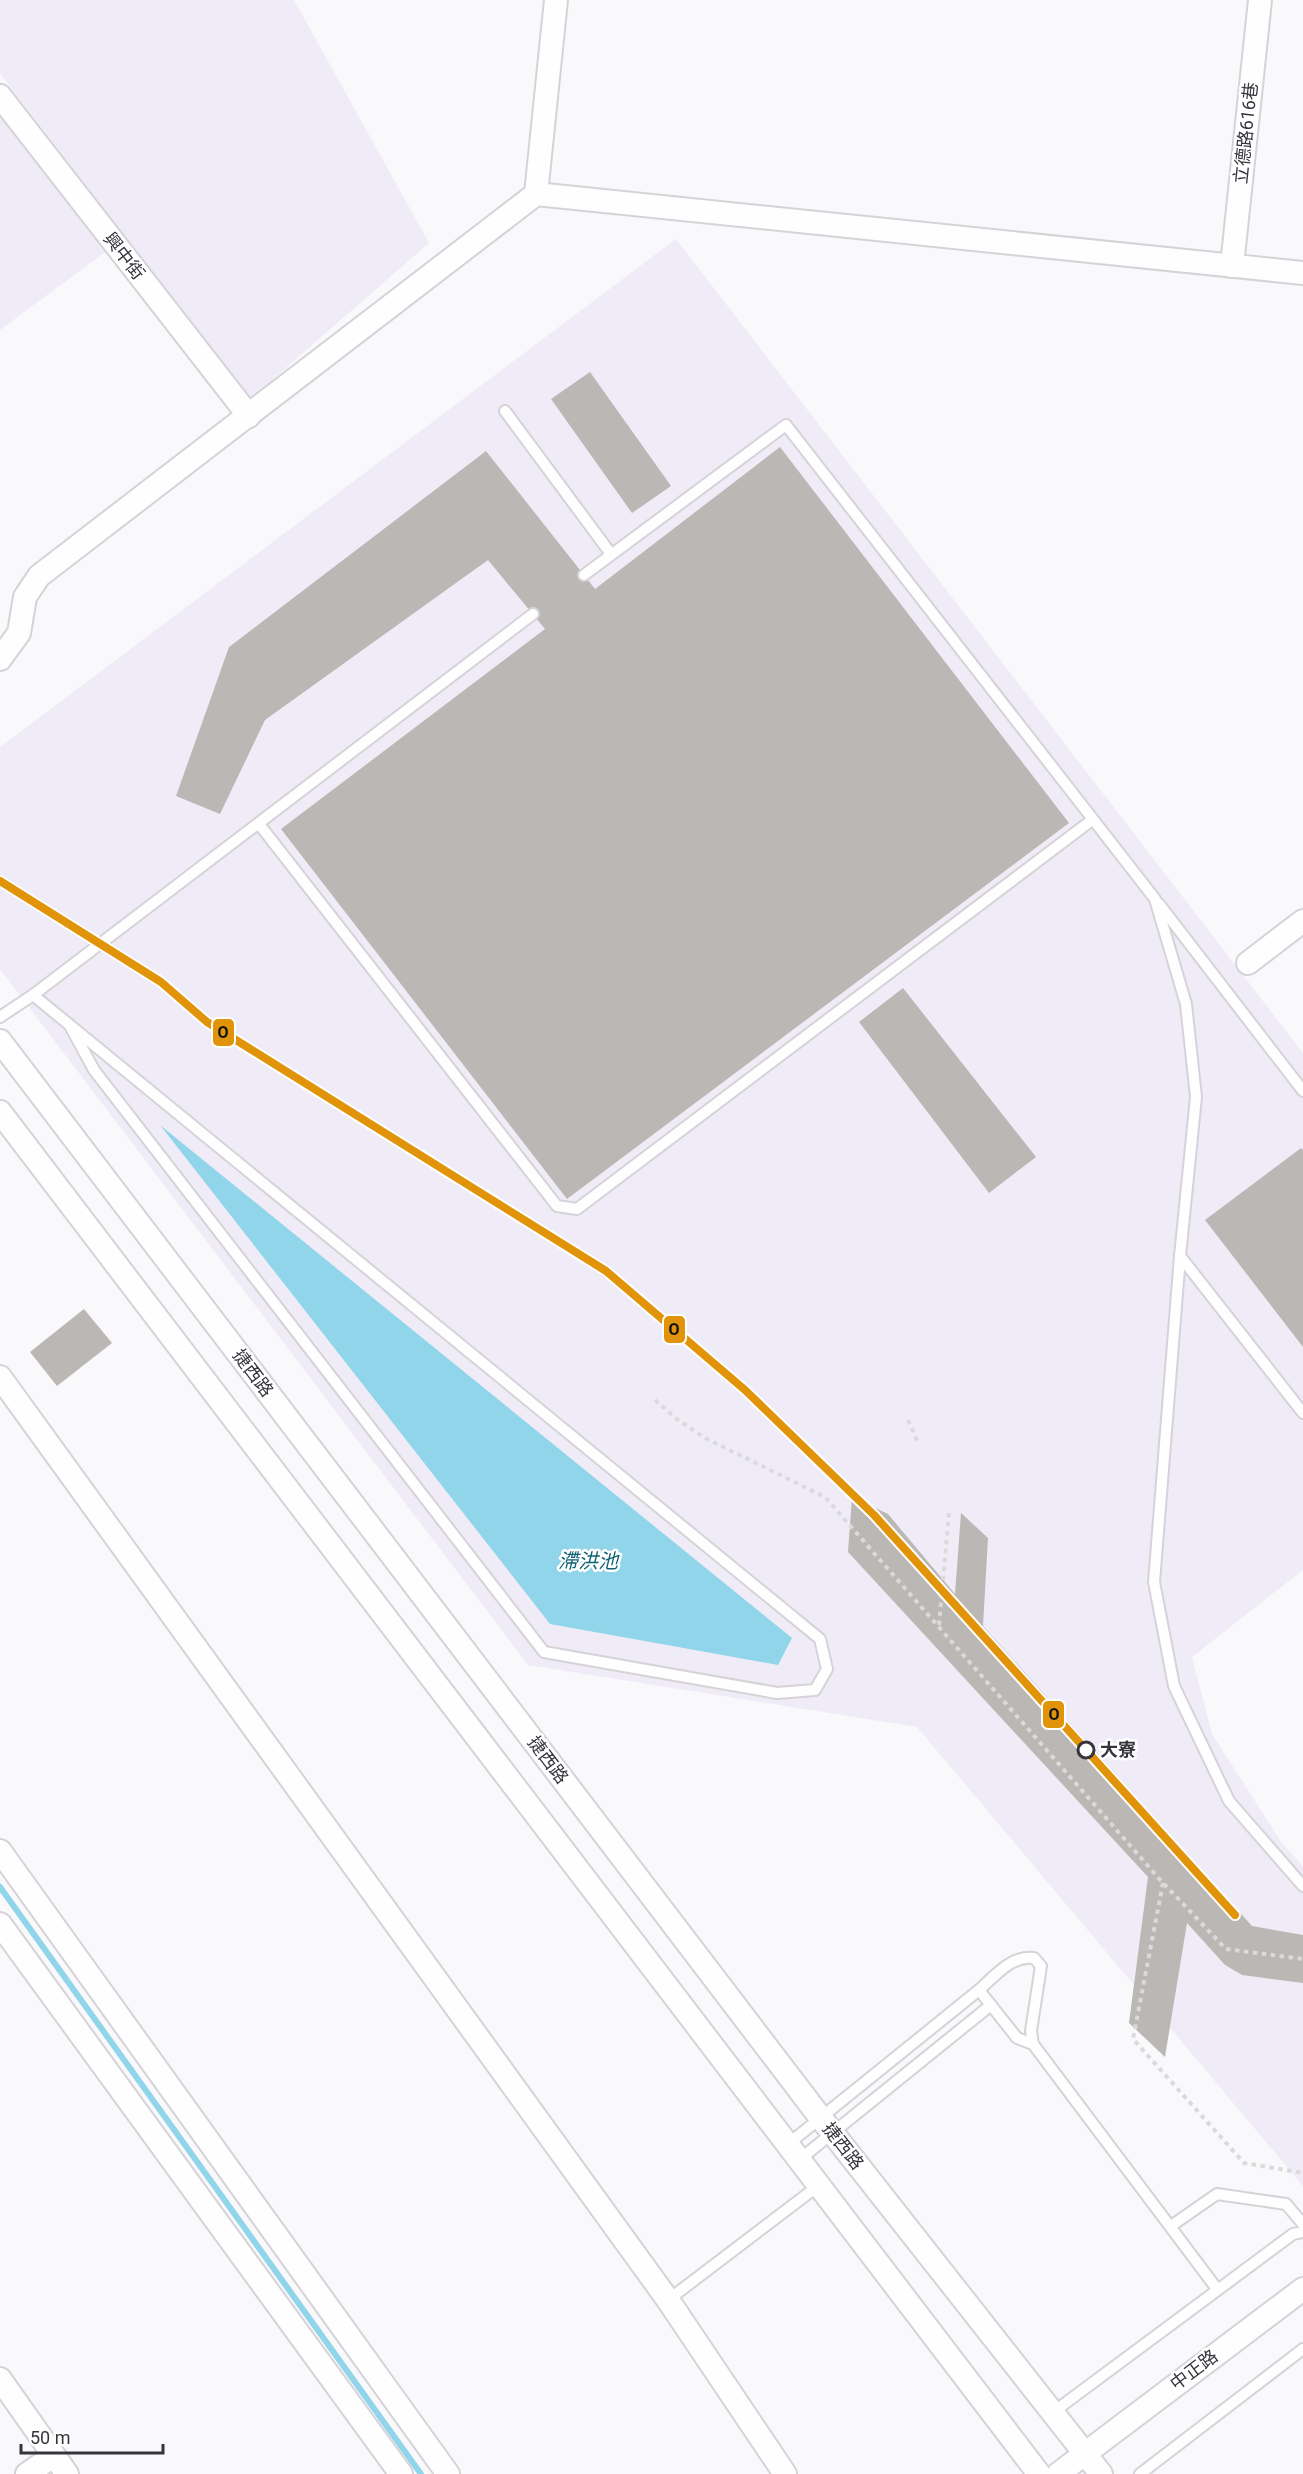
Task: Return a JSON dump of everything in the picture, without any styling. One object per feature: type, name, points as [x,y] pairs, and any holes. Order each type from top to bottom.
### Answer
[{"type":"street","points":[[536,194],[556,0]]},
{"type":"street","name":"立德路616巷","points":[[1232,266],[1260,0]]},
{"type":"street","name":"興中街","points":[[0,96],[249,416]]},
{"type":"street","points":[[0,659],[19,633],[25,597],[39,576],[536,194],[1303,273]]},
{"type":"street","points":[[1248,963],[1303,921]]},
{"type":"street","name":"捷西路","points":[[0,1041],[826,2125],[1101,2474]]},
{"type":"street","points":[[0,1112],[1039,2474]]},
{"type":"street","points":[[0,1377],[668,2300],[785,2474]]},
{"type":"street","points":[[0,1851],[448,2474]]},
{"type":"street","points":[[0,1924],[401,2474]]},
{"type":"street","name":"中正路","points":[[1058,2474],[1303,2289]]},
{"type":"street","points":[[0,2379],[68,2474]]},
{"type":"street","points":[[27,2474],[46,2461]]},
{"type":"lane","points":[[505,411],[611,554]]},
{"type":"lane","points":[[584,574],[786,424],[1303,1091]]},
{"type":"lane","points":[[0,1017],[33,995],[533,614]]},
{"type":"lane","points":[[259,824],[557,1206],[577,1209],[1092,820]]},
{"type":"lane","points":[[1155,899],[1186,1004],[1196,1097],[1180,1256],[1154,1582],[1174,1686],[1229,1801],[1303,1886]]},
{"type":"lane","points":[[33,995],[69,1024],[820,1639],[827,1669],[815,1690],[777,1693],[544,1652],[94,1070],[69,1024]]},
{"type":"lane","points":[[1180,1256],[1303,1413]]},
{"type":"lane","points":[[793,2152],[1016,1959],[1028,1957],[1038,1961],[1041,1972],[1031,2031],[1034,2044],[1217,2289]]},
{"type":"lane","points":[[979,1990],[1017,2038],[1034,2044]]},
{"type":"lane","points":[[793,2152],[826,2125],[991,2005]]},
{"type":"lane","points":[[668,2300],[819,2186]]},
{"type":"lane","points":[[1171,2226],[1217,2194],[1286,2204],[1303,2224]]},
{"type":"lane","points":[[1052,2414],[1217,2289],[1293,2234],[1303,2232]]},
{"type":"lane","points":[[1140,2474],[1303,2349]]},
{"type":"path","points":[[655,1400],[678,1420],[707,1439],[825,1497],[1163,1883],[1226,1949],[1303,1959]]},
{"type":"path","points":[[908,1420],[919,1445]]},
{"type":"path","points":[[939,1625],[949,1513]]},
{"type":"path","points":[[1163,1883],[1133,2039],[1245,2163],[1303,2173]]},
{"type":"shaded area","points":[[0,0],[294,0],[429,243],[249,400],[0,73]]},
{"type":"shaded area","points":[[0,112],[109,249],[0,330]]},
{"type":"shaded area","points":[[676,239],[1303,1053],[1303,1570],[1192,1657],[1212,1734],[1282,1843],[1303,1866],[1303,2186],[917,1727],[528,1665],[0,969],[0,747]]},
{"type":"water","name":"滯洪池","points":[[160,1125],[792,1638],[778,1665],[550,1624]]},
{"type":"building","points":[[590,372],[671,486],[632,513],[551,399]]},
{"type":"building","points":[[780,447],[1069,823],[567,1199],[281,829],[545,629],[488,560],[265,720],[220,814],[176,796],[229,647],[486,451],[595,589]]},
{"type":"building","points":[[903,988],[1036,1157],[989,1193],[859,1022]]},
{"type":"building","points":[[1301,1148],[1303,1150],[1303,1347],[1205,1220]]},
{"type":"building","points":[[84,1309],[112,1343],[57,1386],[30,1352]]},
{"type":"building","points":[[852,1497],[888,1514],[955,1594],[961,1513],[988,1538],[983,1626],[1252,1926],[1303,1935],[1303,1983],[1242,1975],[1225,1965],[1187,1923],[1165,2057],[1129,2023],[1148,1877],[848,1552]]},
{"type":"waterway","points":[[0,1887],[421,2474]]},
{"type":"transit line","name":"O","points":[[0,881],[161,982],[207,1022],[606,1271],[745,1390],[874,1515],[1235,1915]]},
{"type":"place","name":"大寮","points":[[1086,1750]]}]
